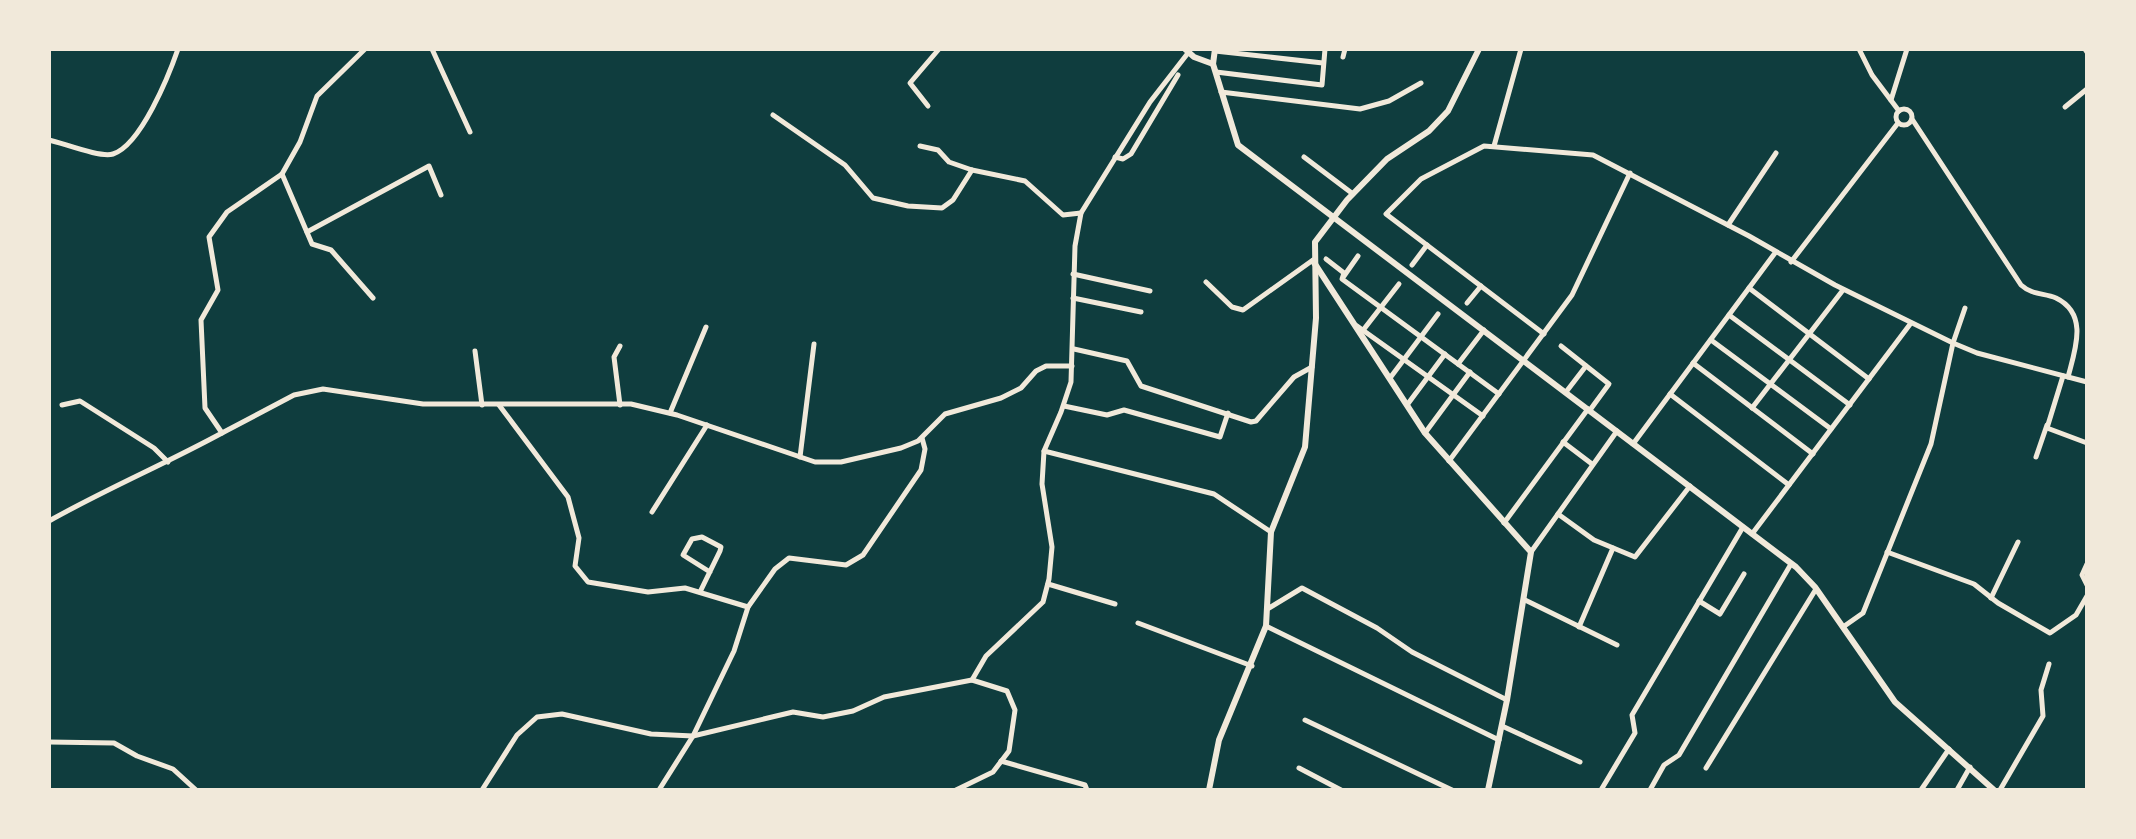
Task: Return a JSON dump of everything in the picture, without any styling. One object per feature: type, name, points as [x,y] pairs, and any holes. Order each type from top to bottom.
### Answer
[{"type":"street","points":[[49,140],[111,155],[118,151],[150,118],[178,49]]},
{"type":"street","points":[[222,433],[205,408],[201,320],[218,290],[209,237],[227,212],[282,174],[300,142],[317,96],[365,49]]},
{"type":"street","points":[[432,49],[470,132]]},
{"type":"street","points":[[928,106],[910,83],[939,49]]},
{"type":"street","points":[[972,680],[986,656],[1043,602],[1048,584],[1052,547],[1042,484],[1044,451],[1064,406],[1072,366],[1073,274],[1081,213],[1150,102],[1187,51],[1214,68],[1322,85],[1325,49]]},
{"type":"street","points":[[1343,57],[1345,49]]},
{"type":"street","points":[[1209,790],[1219,740],[1252,666],[1266,626],[1271,532],[1305,447],[1316,318],[1313,260],[1315,242],[1333,216],[1387,159],[1429,131],[1448,111],[1479,49]]},
{"type":"street","points":[[1494,146],[1521,49]]},
{"type":"street","points":[[1859,49],[1872,75],[1899,111]]},
{"type":"street","points":[[1891,100],[1907,49]]},
{"type":"street","points":[[1323,63],[1215,50],[1214,68],[1238,145],[1791,564],[1816,589],[1895,702],[1994,790]]},
{"type":"street","points":[[1115,157],[1123,159],[1131,154],[1178,75]]},
{"type":"street","points":[[1221,92],[1360,109],[1389,101],[1420,83]]},
{"type":"street","points":[[2065,107],[2087,89]]},
{"type":"street","points":[[1899,111],[1908,110],[2021,285],[2028,291],[2055,298],[2073,314],[2078,338],[2036,457]]},
{"type":"street","points":[[1898,123],[1896,118],[1899,111]]},
{"type":"street","points":[[773,114],[845,164],[873,198],[908,206],[942,208],[953,201],[972,170]]},
{"type":"street","points":[[1898,123],[1908,125],[1913,121]]},
{"type":"street","points":[[1791,262],[1898,123]]},
{"type":"street","points":[[920,146],[938,150],[948,162],[972,170],[1025,181],[1063,215],[1081,213]]},
{"type":"street","points":[[1544,334],[1386,214],[1421,179],[1475,149],[1494,146],[1593,155],[1728,225],[1843,290],[1953,343],[1978,353],[2087,382]]},
{"type":"street","points":[[1728,225],[1776,153]]},
{"type":"street","points":[[1304,157],[1353,194]]},
{"type":"street","points":[[307,232],[429,166],[441,195]]},
{"type":"street","points":[[1450,461],[1572,295],[1630,173]]},
{"type":"street","points":[[282,174],[312,244],[331,250],[373,298]]},
{"type":"street","points":[[1412,265],[1427,245]]},
{"type":"street","points":[[1633,443],[1775,253]]},
{"type":"street","points":[[1358,256],[1342,279],[1499,394]]},
{"type":"street","points":[[1326,259],[1344,276]]},
{"type":"street","points":[[1206,282],[1231,307],[1243,310],[1313,260]]},
{"type":"street","points":[[1313,260],[1424,433],[1531,552]]},
{"type":"street","points":[[1073,274],[1150,291]]},
{"type":"street","points":[[1364,330],[1399,284]]},
{"type":"street","points":[[1467,303],[1480,286]]},
{"type":"street","points":[[1749,288],[1869,379]]},
{"type":"street","points":[[1752,408],[1843,290]]},
{"type":"street","points":[[1073,298],[1141,312]]},
{"type":"street","points":[[1843,627],[1863,612],[1931,444],[1953,343],[1965,308]]},
{"type":"street","points":[[1390,379],[1438,314]]},
{"type":"street","points":[[1730,314],[1850,405]]},
{"type":"street","points":[[1752,534],[1911,323]]},
{"type":"street","points":[[1357,326],[1483,416]]},
{"type":"street","points":[[670,414],[706,327]]},
{"type":"street","points":[[1458,364],[1484,330]]},
{"type":"street","points":[[1711,340],[1831,429]]},
{"type":"street","points":[[800,457],[814,344]]},
{"type":"street","points":[[620,346],[614,357],[620,405]]},
{"type":"street","points":[[1504,523],[1609,384],[1561,346]]},
{"type":"street","points":[[1074,349],[1127,361],[1141,386],[1256,421],[1294,377],[1312,367]]},
{"type":"street","points":[[475,351],[482,405]]},
{"type":"street","points":[[1407,405],[1445,354]]},
{"type":"street","points":[[1693,363],[1813,454]]},
{"type":"street","points":[[49,521],[111,486],[168,462],[293,395],[323,389],[423,404],[620,405],[670,414],[815,462],[841,462],[901,448],[922,438],[945,414],[1001,398],[1021,388],[1036,372],[1046,366],[1072,366]]},
{"type":"street","points":[[1566,392],[1586,366]]},
{"type":"street","points":[[1424,433],[1470,372]]},
{"type":"street","points":[[1670,394],[1789,485]]},
{"type":"street","points":[[62,405],[80,401],[154,447],[168,462]]},
{"type":"street","points":[[499,405],[568,497],[576,514],[579,538],[575,566],[588,582],[648,592],[685,588],[748,607]]},
{"type":"street","points":[[1064,406],[1107,415],[1124,410],[1220,438],[1228,413]]},
{"type":"street","points":[[652,512],[707,425]]},
{"type":"street","points":[[2047,425],[2050,430],[2087,443]]},
{"type":"street","points":[[1488,790],[1507,700],[1531,552],[1617,431]]},
{"type":"street","points":[[659,790],[693,736],[734,652],[748,607],[775,569],[789,558],[846,565],[863,555],[921,470],[925,450],[922,438]]},
{"type":"street","points":[[1563,442],[1592,464]]},
{"type":"street","points":[[1044,451],[1214,494],[1271,532]]},
{"type":"street","points":[[1558,514],[1594,540],[1629,557],[1638,556],[1690,486]]},
{"type":"street","points":[[1601,790],[1635,733],[1632,715],[1743,527]]},
{"type":"street","points":[[700,592],[710,572],[721,547],[713,540],[696,537],[686,546],[683,555],[710,572]]},
{"type":"street","points":[[1991,598],[2018,542]]},
{"type":"street","points":[[1579,626],[1613,548]]},
{"type":"street","points":[[1887,552],[1974,584],[1991,598],[2050,633],[2084,608],[2087,596]]},
{"type":"street","points":[[1650,790],[1664,765],[1679,755],[1791,564]]},
{"type":"street","points":[[2087,564],[2082,575],[2087,586]]},
{"type":"street","points":[[1699,601],[1720,614],[1744,574]]},
{"type":"street","points":[[1048,584],[1115,604]]},
{"type":"street","points":[[1269,608],[1302,588],[1377,628],[1412,652],[1507,700]]},
{"type":"street","points":[[1706,768],[1816,589]]},
{"type":"street","points":[[1525,600],[1616,645]]},
{"type":"street","points":[[1138,623],[1252,666]]},
{"type":"street","points":[[1266,626],[1499,740]]},
{"type":"street","points":[[2000,790],[2043,716],[2041,690],[2049,664]]},
{"type":"street","points":[[482,790],[517,735],[537,717],[562,714],[651,734],[693,736],[793,712],[823,717],[853,711],[884,697],[972,680],[1007,691],[1015,710],[1009,751],[993,772],[956,790]]},
{"type":"street","points":[[1305,720],[1452,790]]},
{"type":"street","points":[[1502,726],[1580,762]]},
{"type":"street","points":[[49,742],[114,743],[146,760],[173,769],[196,790]]},
{"type":"street","points":[[1921,790],[1949,749]]},
{"type":"street","points":[[1002,761],[1085,785],[1087,790]]},
{"type":"street","points":[[1957,790],[1970,767]]},
{"type":"street","points":[[1298,768],[1341,790]]}]
